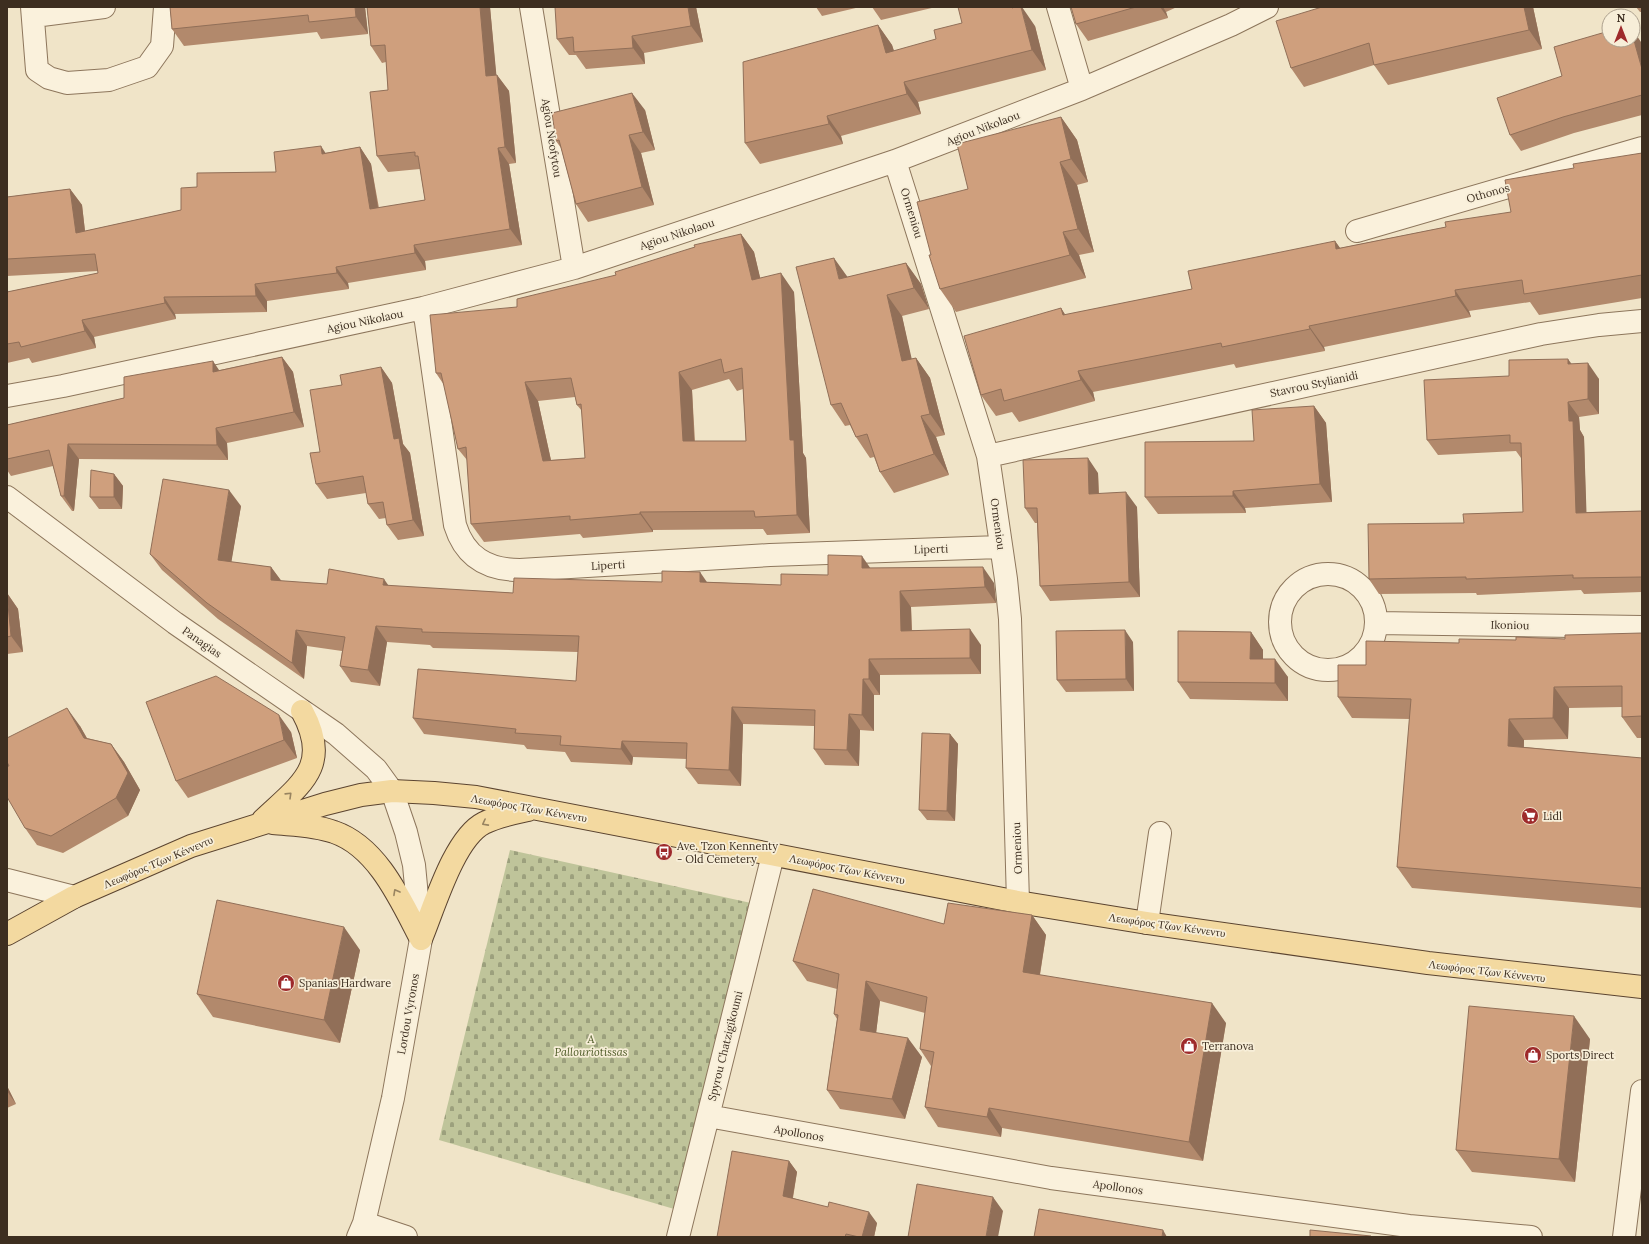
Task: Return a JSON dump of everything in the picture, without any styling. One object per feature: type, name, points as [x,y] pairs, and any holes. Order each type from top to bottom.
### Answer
[{"type":"main road","points":[[261,822],[294,790],[311,769],[314,758],[314,745],[309,725],[302,711]]},
{"type":"main road","name":"Λεωφόρος Τζων Κέννεντυ","points":[[7,934],[74,897],[191,846],[261,822],[361,794],[392,791],[476,797],[1018,902],[1147,923],[1435,964],[1642,988]]},
{"type":"main road","points":[[421,939],[456,854],[470,833],[484,823],[535,808]]},
{"type":"main road","points":[[261,822],[312,827],[334,832],[353,843],[372,858],[384,872],[421,939]]},
{"type":"street","points":[[104,7],[33,11],[37,70],[49,78],[67,83],[74,83],[109,80],[147,67],[162,46],[165,7]]},
{"type":"street","name":"Agiou Neofytou","points":[[531,7],[574,268]]},
{"type":"street","points":[[1058,7],[1082,89]]},
{"type":"street","name":"Agiou Nikolaou","points":[[7,396],[63,386],[422,308],[574,268],[896,161],[1082,89],[1231,25],[1267,7]]},
{"type":"street","name":"Othonos","points":[[1357,232],[1642,148]]},
{"type":"street","name":"Ormeniou","points":[[896,161],[988,456],[1000,547],[1006,579],[1010,619],[1018,902]]},
{"type":"street","name":"Liperti","points":[[422,308],[426,322],[455,525],[459,538],[466,549],[485,563],[498,568],[520,570],[770,555],[1000,547]]},
{"type":"street","name":"Stavrou Stylianidi","points":[[988,456],[1541,334],[1599,325],[1642,321]]},
{"type":"street","name":"Agiou Nikolaou","points":[[7,408],[63,386]]},
{"type":"street","name":"Panagias","points":[[7,497],[175,623],[336,734],[376,769],[392,791]]},
{"type":"street","points":[[1320,574],[1337,574],[1353,580],[1366,591],[1374,606],[1377,623],[1374,638],[1367,651],[1356,662],[1342,669],[1328,671],[1312,668],[1298,662],[1288,650],[1281,637],[1279,621],[1282,605],[1291,590],[1299,583],[1320,574]]},
{"type":"street","name":"Ikoniou","points":[[1377,623],[1642,627]]},
{"type":"street","name":"Lordou Vyronos","points":[[361,1230],[393,1098],[421,939],[414,865],[406,832],[392,791]]},
{"type":"street","points":[[1147,923],[1160,833]]},
{"type":"street","name":"Spyrou Chatzigikoumi","points":[[678,1237],[773,855]]},
{"type":"street","points":[[7,880],[74,897]]},
{"type":"street","points":[[1624,1237],[1642,1091]]},
{"type":"street","name":"Apollonos","points":[[708,1116],[1051,1178],[1409,1232],[1531,1237]]},
{"type":"street","points":[[361,1230],[406,1237]]},
{"type":"green space","name":"A Pallouriotissas","points":[[510,850],[751,903],[681,1211],[439,1140]]},
{"type":"building","points":[[170,7],[355,7],[356,17],[309,22],[308,15],[172,29]]},
{"type":"building","points":[[367,7],[480,7],[486,76],[497,75],[505,147],[498,148],[510,229],[414,245],[415,253],[336,267],[337,273],[255,284],[256,296],[164,297],[165,303],[82,320],[85,331],[21,347],[19,342],[7,344],[7,292],[98,273],[95,254],[7,259],[7,197],[70,189],[76,233],[181,210],[181,188],[197,187],[197,173],[276,172],[274,152],[321,146],[322,154],[360,147],[370,209],[425,200],[418,156],[415,156],[415,152],[377,156],[370,92],[388,90],[385,45],[371,46]]},
{"type":"building","points":[[555,7],[688,7],[691,26],[632,36],[633,48],[574,52],[573,37],[557,39]]},
{"type":"building","points":[[958,7],[1021,7],[1032,50],[904,82],[907,94],[827,116],[829,124],[745,143],[743,62],[878,25],[886,53],[936,39],[934,30],[962,23]]},
{"type":"building","points":[[1071,7],[1136,7],[1076,24]]},
{"type":"building","points":[[1322,7],[1524,7],[1529,30],[1374,65],[1369,43],[1291,68],[1276,21]]},
{"type":"building","points":[[1601,33],[1601,48],[1636,48],[1642,69],[1642,95],[1563,117],[1510,135],[1497,98],[1562,76],[1554,47]]},
{"type":"building","points":[[632,93],[643,132],[629,135],[642,187],[576,204],[559,140],[556,141],[552,113]]},
{"type":"building","points":[[1061,117],[1071,159],[1060,162],[1078,229],[1063,232],[1070,255],[940,289],[929,255],[931,255],[917,202],[968,189],[957,144]]},
{"type":"building","points":[[1642,153],[1642,275],[1524,294],[1522,280],[1455,290],[1456,296],[1309,326],[1310,329],[1222,347],[1221,343],[1078,371],[1081,380],[1004,401],[1001,389],[981,395],[964,336],[1061,308],[1063,315],[1192,289],[1188,271],[1335,241],[1336,249],[1446,227],[1445,222],[1511,212],[1505,180],[1574,168],[1573,164]]},
{"type":"building","points":[[741,234],[752,280],[781,273],[790,440],[794,440],[797,515],[755,517],[754,511],[640,512],[640,514],[570,520],[570,516],[471,524],[466,447],[458,449],[441,373],[436,373],[430,315],[517,307],[517,299],[616,275],[615,272],[695,247],[694,245]],"holes":[[[721,359],[724,373],[742,368],[746,441],[683,441],[679,372]],[[571,378],[577,405],[581,404],[585,458],[543,461],[525,382]]]},
{"type":"building","points":[[834,258],[839,279],[906,263],[914,288],[887,295],[902,361],[916,358],[930,414],[921,416],[934,454],[880,472],[867,434],[856,437],[841,403],[831,405],[796,267]]},
{"type":"building","points":[[282,357],[294,412],[216,428],[217,445],[68,444],[64,496],[61,496],[49,450],[7,459],[7,425],[124,398],[124,377],[213,361],[213,372]]},
{"type":"building","points":[[1568,359],[1568,364],[1588,363],[1588,399],[1568,402],[1569,421],[1573,421],[1576,513],[1642,511],[1642,577],[1573,578],[1573,575],[1466,579],[1466,577],[1369,579],[1368,524],[1464,523],[1463,514],[1523,512],[1521,443],[1510,443],[1510,435],[1427,440],[1424,380],[1509,376],[1509,360]]},
{"type":"building","points":[[381,367],[394,439],[399,438],[413,520],[387,525],[383,502],[368,504],[363,476],[316,484],[310,453],[320,452],[310,390],[342,385],[340,375]]},
{"type":"building","points":[[1314,406],[1320,484],[1233,491],[1233,496],[1145,497],[1145,442],[1254,441],[1252,410]]},
{"type":"building","points":[[1088,458],[1089,494],[1126,492],[1129,582],[1040,586],[1037,508],[1025,508],[1023,460]]},
{"type":"building","points":[[91,470],[114,474],[114,497],[90,497]]},
{"type":"building","points":[[163,479],[229,490],[218,560],[271,567],[271,580],[327,584],[329,569],[384,579],[383,585],[513,593],[514,578],[662,582],[662,571],[700,572],[700,582],[781,585],[781,574],[828,575],[828,555],[862,556],[862,568],[983,567],[985,587],[900,591],[901,631],[970,629],[970,658],[869,659],[869,679],[863,679],[862,715],[849,714],[847,750],[814,749],[815,710],[732,707],[729,770],[686,768],[687,743],[622,741],[621,749],[560,745],[561,736],[515,733],[516,729],[413,718],[418,669],[576,681],[579,636],[422,632],[422,629],[376,626],[368,670],[340,666],[345,637],[296,630],[292,663],[207,603],[150,554]]},
{"type":"building","points":[[7,594],[11,636],[7,637]]},
{"type":"building","points":[[1125,630],[1126,679],[1057,680],[1056,631]]},
{"type":"building","points":[[1178,631],[1251,632],[1250,659],[1275,659],[1275,683],[1178,682]]},
{"type":"building","points":[[1642,633],[1642,716],[1622,717],[1622,686],[1554,687],[1553,718],[1509,719],[1508,746],[1642,758],[1642,888],[1397,867],[1411,699],[1338,697],[1338,665],[1366,665],[1366,641],[1459,643],[1459,639],[1516,640],[1516,637],[1565,639],[1565,635]]},
{"type":"building","points":[[216,676],[279,715],[284,740],[176,781],[146,702]]},
{"type":"building","points":[[67,708],[84,738],[111,744],[128,773],[116,798],[51,836],[25,828],[7,797],[7,766],[9,766],[7,762],[7,738]]},
{"type":"building","points":[[922,733],[950,734],[947,811],[919,810]]},
{"type":"building","points":[[813,889],[944,924],[948,903],[1032,915],[1023,972],[1212,1003],[1189,1142],[989,1108],[987,1117],[925,1107],[934,1052],[920,1049],[927,997],[866,981],[860,1030],[908,1038],[892,1099],[827,1090],[838,1015],[834,1014],[839,974],[793,961]]},
{"type":"building","name":"Spanias Hardware","points":[[217,900],[344,927],[324,1020],[197,994]]},
{"type":"building","points":[[1469,1006],[1574,1016],[1559,1159],[1456,1150]]},
{"type":"building","points":[[732,1151],[789,1161],[783,1196],[828,1207],[829,1202],[869,1212],[862,1237],[846,1234],[845,1237],[717,1237]]},
{"type":"building","points":[[917,1184],[993,1197],[986,1237],[908,1237]]},
{"type":"building","points":[[1039,1209],[1163,1230],[1162,1237],[1034,1237]]},
{"type":"building","points":[[1310,1230],[1371,1236],[1371,1237],[1310,1237]]},
{"type":"place","name":"Lidl","points":[[1530,816]]},
{"type":"place","name":"Ave. Tzon Kennenty - Old Cemetery","points":[[664,852]]},
{"type":"place","name":"Spanias Hardware","points":[[286,983]]},
{"type":"place","name":"Terranova","points":[[1189,1046]]},
{"type":"place","name":"Sports Direct","points":[[1533,1055]]}]
